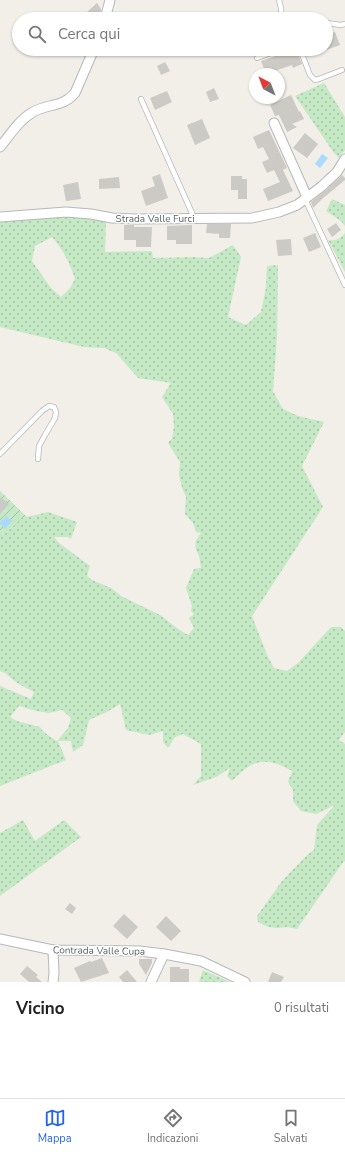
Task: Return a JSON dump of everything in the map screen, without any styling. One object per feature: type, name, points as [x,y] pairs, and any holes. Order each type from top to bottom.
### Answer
[{"type":"street","points":[[107,12],[110,0]]},
{"type":"street","points":[[0,147],[22,121],[32,113],[42,108],[65,103],[75,93],[91,56]]},
{"type":"street","points":[[274,123],[306,198]]},
{"type":"street","name":"Strada Valle Furci","points":[[0,217],[66,212],[91,214],[112,218],[135,219],[252,218],[279,212],[297,205],[321,187],[337,172],[345,159]]},
{"type":"street","name":"Contrada Valle Cupa","points":[[0,938],[53,950],[151,952],[164,954],[201,961],[245,982]]},
{"type":"street","points":[[53,950],[53,982]]},
{"type":"street","points":[[151,982],[164,954]]},
{"type":"lane","points":[[279,0],[281,12]]},
{"type":"lane","points":[[333,24],[345,24]]},
{"type":"lane","points":[[257,58],[263,56]]},
{"type":"lane","points":[[303,56],[310,75],[315,80],[342,70]]},
{"type":"lane","points":[[141,99],[192,213],[192,219]]},
{"type":"lane","points":[[306,198],[345,285]]},
{"type":"lane","points":[[0,454],[42,411],[49,406],[54,407],[56,412],[55,418],[39,446],[38,459]]},
{"type":"green space","points":[[324,83],[345,117],[345,150],[339,158],[295,96]]},
{"type":"green space","points":[[332,199],[345,205],[345,226],[341,221],[326,211]]},
{"type":"green space","points":[[82,217],[106,221],[105,252],[152,251],[153,258],[209,258],[233,245],[241,257],[228,317],[246,325],[261,312],[266,287],[267,266],[278,265],[277,337],[273,391],[283,409],[298,416],[324,422],[302,466],[323,507],[252,616],[268,657],[274,668],[287,671],[298,663],[331,627],[341,627],[345,631],[345,732],[339,740],[345,744],[345,862],[344,861],[297,929],[287,927],[268,927],[258,922],[257,916],[282,881],[307,855],[314,850],[317,825],[335,805],[316,814],[301,811],[293,801],[293,790],[288,782],[292,771],[283,766],[267,762],[253,764],[232,781],[227,776],[230,768],[216,777],[193,785],[201,776],[201,744],[183,734],[175,737],[168,748],[163,742],[163,731],[149,735],[126,730],[120,704],[89,720],[83,745],[73,752],[71,741],[58,741],[66,760],[0,786],[0,686],[31,699],[34,692],[17,683],[5,673],[0,671],[0,537],[22,518],[48,512],[77,522],[71,539],[67,537],[54,537],[59,543],[90,566],[87,576],[92,580],[111,588],[121,596],[160,615],[188,635],[194,628],[189,618],[194,614],[191,611],[192,606],[186,588],[194,569],[201,568],[195,545],[201,533],[196,532],[193,523],[185,514],[186,496],[183,491],[179,475],[180,462],[168,443],[172,438],[174,427],[173,414],[162,397],[171,383],[138,378],[116,353],[104,348],[84,347],[0,327],[0,220]],"holes":[[[52,237],[66,257],[75,279],[70,288],[61,297],[51,288],[32,261],[35,246]],[[19,706],[49,713],[62,710],[71,718],[68,728],[57,741],[45,733],[40,727],[17,721],[10,717]]]},
{"type":"green space","points":[[345,233],[345,272],[328,240],[338,239]]},
{"type":"green space","points":[[0,491],[27,517],[22,518],[1,537],[0,537]]},
{"type":"green space","points":[[23,820],[35,841],[64,820],[81,837],[0,896],[0,833]]},
{"type":"green space","points":[[203,970],[230,982],[199,982]]},
{"type":"water","points":[[322,154],[328,158],[320,168],[315,164]]},
{"type":"water","points":[[7,516],[12,521],[5,529],[0,522]]},
{"type":"building","points":[[97,3],[101,9],[101,12],[87,12]]},
{"type":"building","points":[[335,32],[340,45],[333,48],[333,33]]},
{"type":"building","points":[[276,56],[299,56],[302,64],[293,68],[292,65],[283,68],[264,68],[261,61]]},
{"type":"building","points":[[165,62],[170,71],[161,75],[157,66]]},
{"type":"building","points":[[214,88],[219,99],[210,102],[206,92]]},
{"type":"building","points":[[167,91],[172,102],[155,110],[150,98]]},
{"type":"building","points":[[291,95],[304,119],[292,124],[297,127],[287,132],[279,115],[275,116],[270,105],[285,104],[285,98]]},
{"type":"building","points":[[202,119],[210,138],[195,145],[187,125]]},
{"type":"building","points":[[269,130],[287,168],[283,170],[293,191],[268,201],[263,189],[280,182],[274,170],[267,173],[262,162],[269,159],[263,147],[258,149],[253,137]]},
{"type":"building","points":[[305,133],[318,144],[307,158],[293,148]]},
{"type":"building","points":[[160,174],[168,198],[146,206],[141,191],[155,186],[152,177]]},
{"type":"building","points":[[342,175],[345,180],[313,208],[311,202]]},
{"type":"building","points":[[231,176],[242,176],[242,179],[247,179],[247,199],[238,199],[238,190],[231,190]]},
{"type":"building","points":[[119,177],[120,188],[99,189],[99,179]]},
{"type":"building","points":[[78,182],[81,199],[66,201],[63,185]]},
{"type":"building","points":[[336,223],[341,230],[332,237],[327,229]]},
{"type":"building","points":[[207,224],[231,224],[230,238],[219,238],[219,234],[206,233]]},
{"type":"building","points":[[124,225],[134,225],[134,227],[152,227],[151,247],[136,247],[136,240],[124,240]]},
{"type":"building","points":[[192,225],[192,244],[176,244],[176,240],[167,240],[167,226]]},
{"type":"building","points":[[315,233],[321,247],[309,252],[303,238]]},
{"type":"building","points":[[291,239],[292,255],[278,256],[276,240]]},
{"type":"building","points":[[0,497],[9,504],[0,514]]},
{"type":"building","points":[[70,903],[76,908],[72,914],[65,909]]},
{"type":"building","points":[[124,914],[138,927],[127,939],[113,926]]},
{"type":"building","points":[[166,916],[181,931],[171,941],[156,927]]},
{"type":"building","points":[[102,958],[109,973],[81,982],[74,968],[90,961],[91,962]]},
{"type":"building","points":[[139,959],[152,959],[152,963],[146,975],[139,964]]},
{"type":"building","points":[[27,966],[38,975],[36,977],[42,982],[29,982],[20,974]]},
{"type":"building","points":[[170,967],[189,969],[189,982],[170,982]]},
{"type":"building","points":[[127,970],[137,982],[123,982],[119,977]]},
{"type":"building","points":[[272,972],[284,977],[281,982],[268,982]]}]
